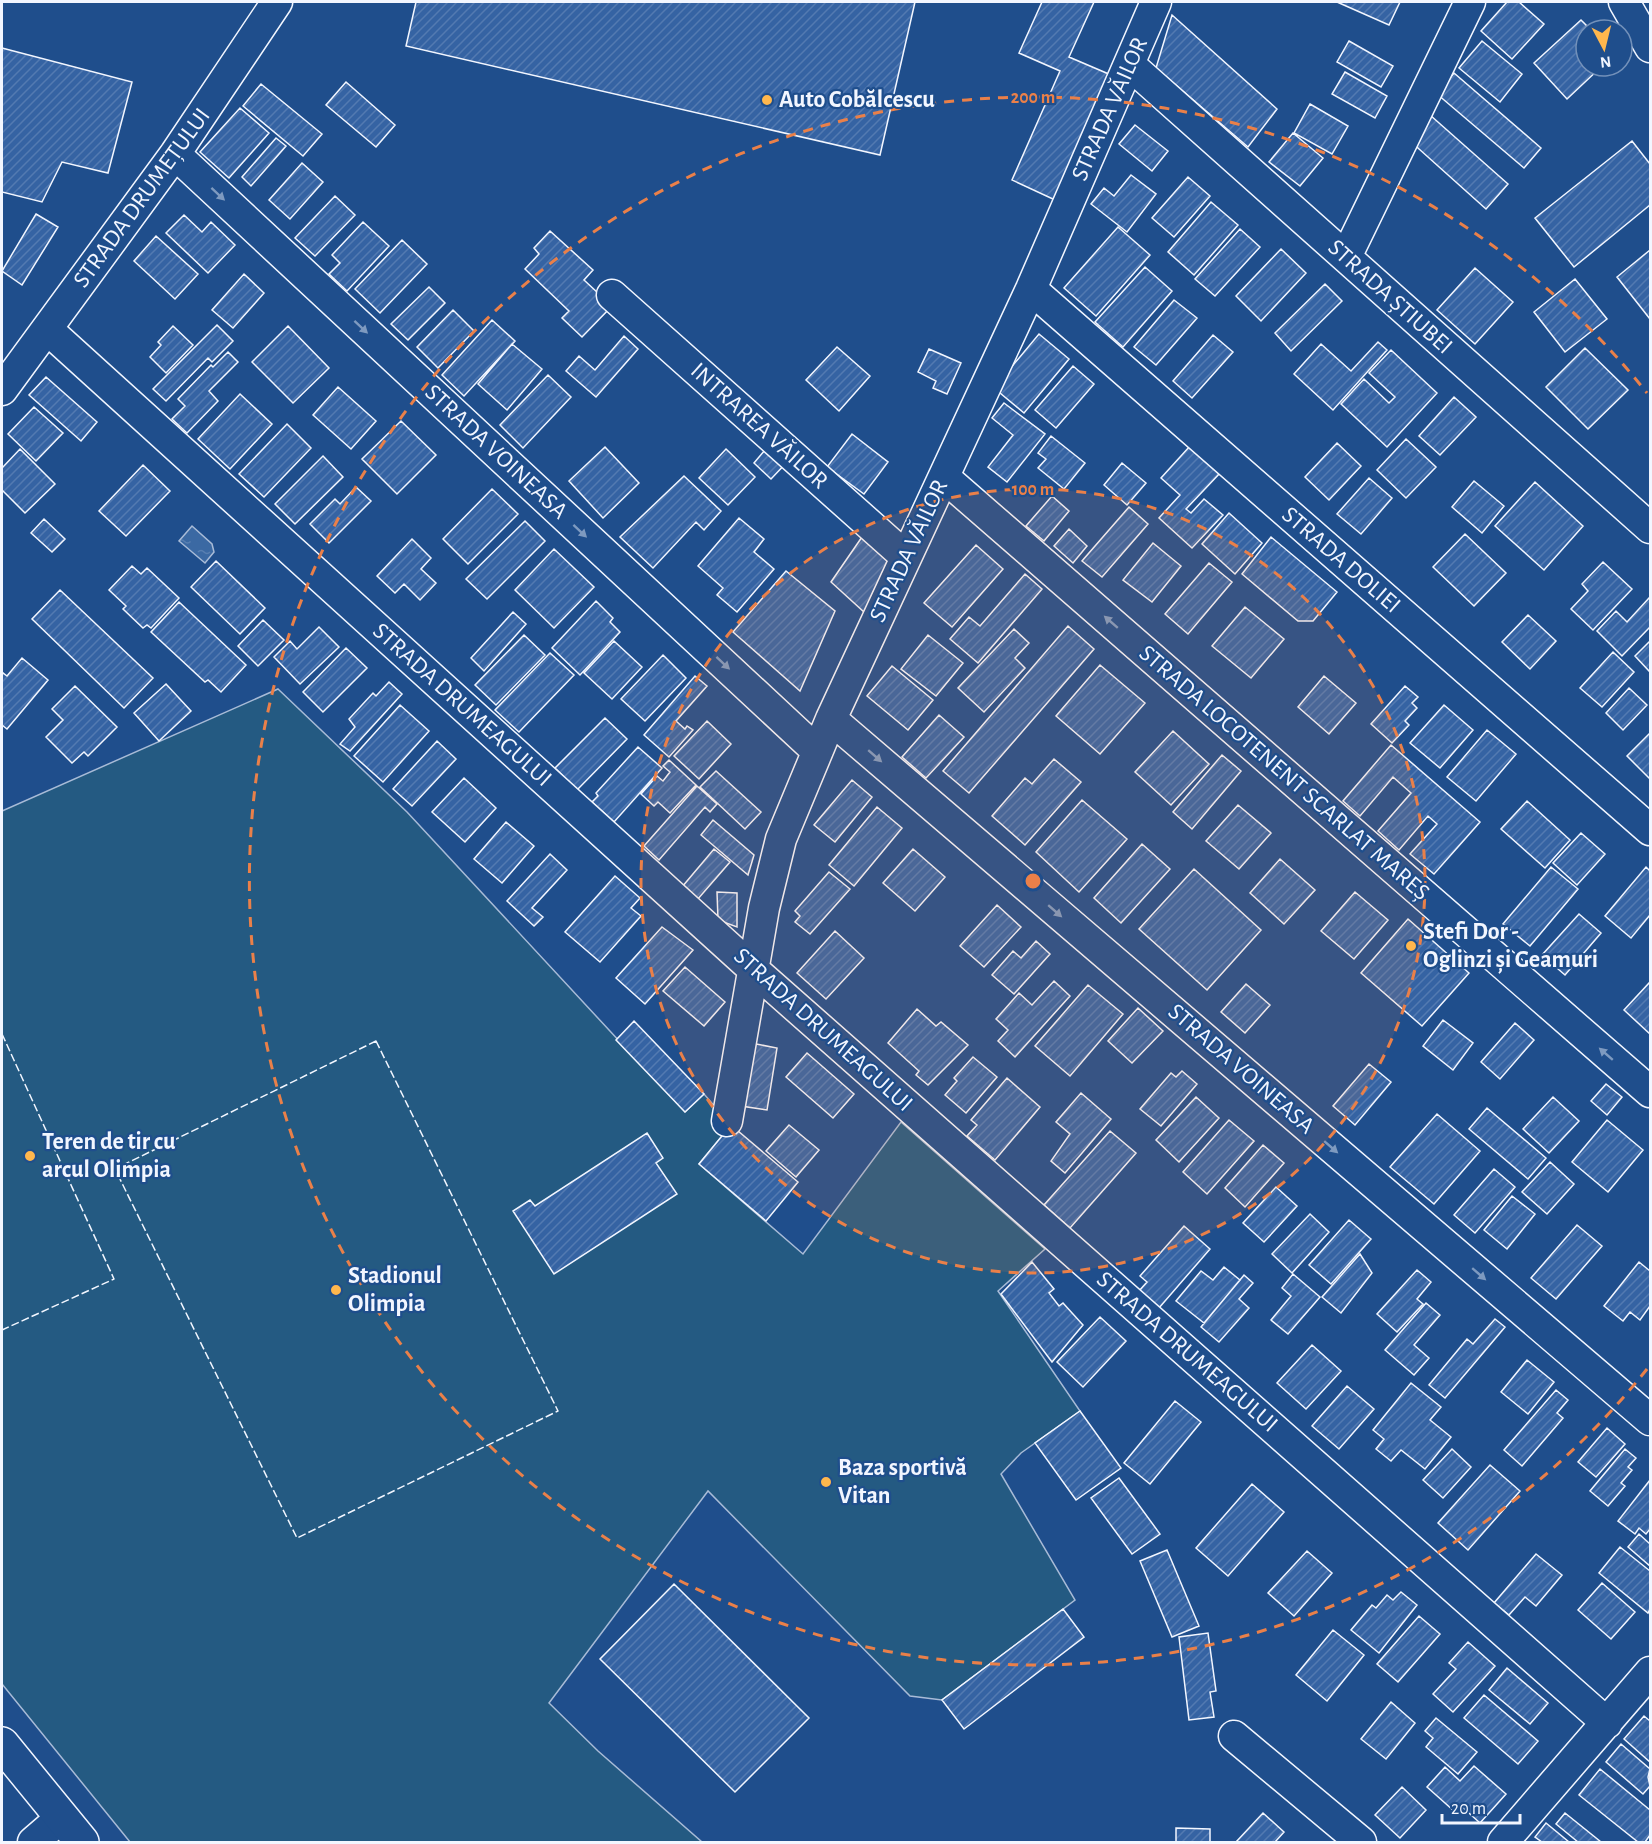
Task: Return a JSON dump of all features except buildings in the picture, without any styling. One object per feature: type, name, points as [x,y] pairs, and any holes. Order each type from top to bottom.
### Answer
[{"type":"main road","points":[[2,1744],[82,1842]]},
{"type":"street","name":"STRADA DRUMEȚULUI","points":[[2,390],[175,154],[277,2]]},
{"type":"street","name":"STRADA VĂILOR","points":[[727,1121],[764,908],[781,839],[831,719],[1031,289],[1156,2]]},
{"type":"street","points":[[1346,257],[1470,2]]},
{"type":"street","points":[[1624,2],[1650,47]]},
{"type":"street","name":"STRADA ȘTIUBEI","points":[[1130,65],[1650,528]]},
{"type":"street","name":"STRADA VOINEASA","points":[[175,154],[817,751]]},
{"type":"street","name":"STRADA DOLIEI","points":[[1031,289],[1650,830]]},
{"type":"street","name":"INTRAREA VĂILOR","points":[[612,294],[906,557]]},
{"type":"street","name":"STRADA DRUMEAGULUI","points":[[47,329],[754,970],[1607,1723]]},
{"type":"street","name":"STRADA LOCOTENENT SCARLAT MAREȘ","points":[[944,477],[1650,1092]]},
{"type":"street","name":"STRADA VOINEASA","points":[[831,719],[1650,1420]]},
{"type":"street","points":[[1503,1842],[1650,1672]]},
{"type":"street","points":[[1234,1736],[1361,1842]]},
{"type":"street","points":[[33,1842],[62,1817]]},
{"type":"shaded area","points":[[278,689],[407,812],[685,1112],[704,1094],[731,1125],[699,1164],[803,1254],[901,1122],[1045,1249],[998,1291],[1080,1411],[1021,1453],[1001,1474],[1075,1600],[942,1700],[910,1696],[708,1491],[549,1703],[598,1751],[702,1842],[130,1842],[2,1684],[2,811]]},
{"type":"water","points":[[192,526],[212,544],[214,552],[205,563],[179,541]]},
{"type":"fence","points":[[2,1034],[114,1279],[2,1330]]},
{"type":"fence","points":[[376,1041],[558,1411],[297,1538],[115,1169],[376,1041]]},
{"type":"place","name":"Auto Cobălcescu","points":[[767,100]]},
{"type":"place","name":"Stefi Dor - Oglinzi și Geamuri","points":[[1411,946]]},
{"type":"place","name":"Teren de tir cu arcul Olimpia","points":[[30,1156]]},
{"type":"place","name":"Stadionul Olimpia","points":[[336,1290]]},
{"type":"place","name":"Baza sportivă Vitan","points":[[826,1482]]}]
